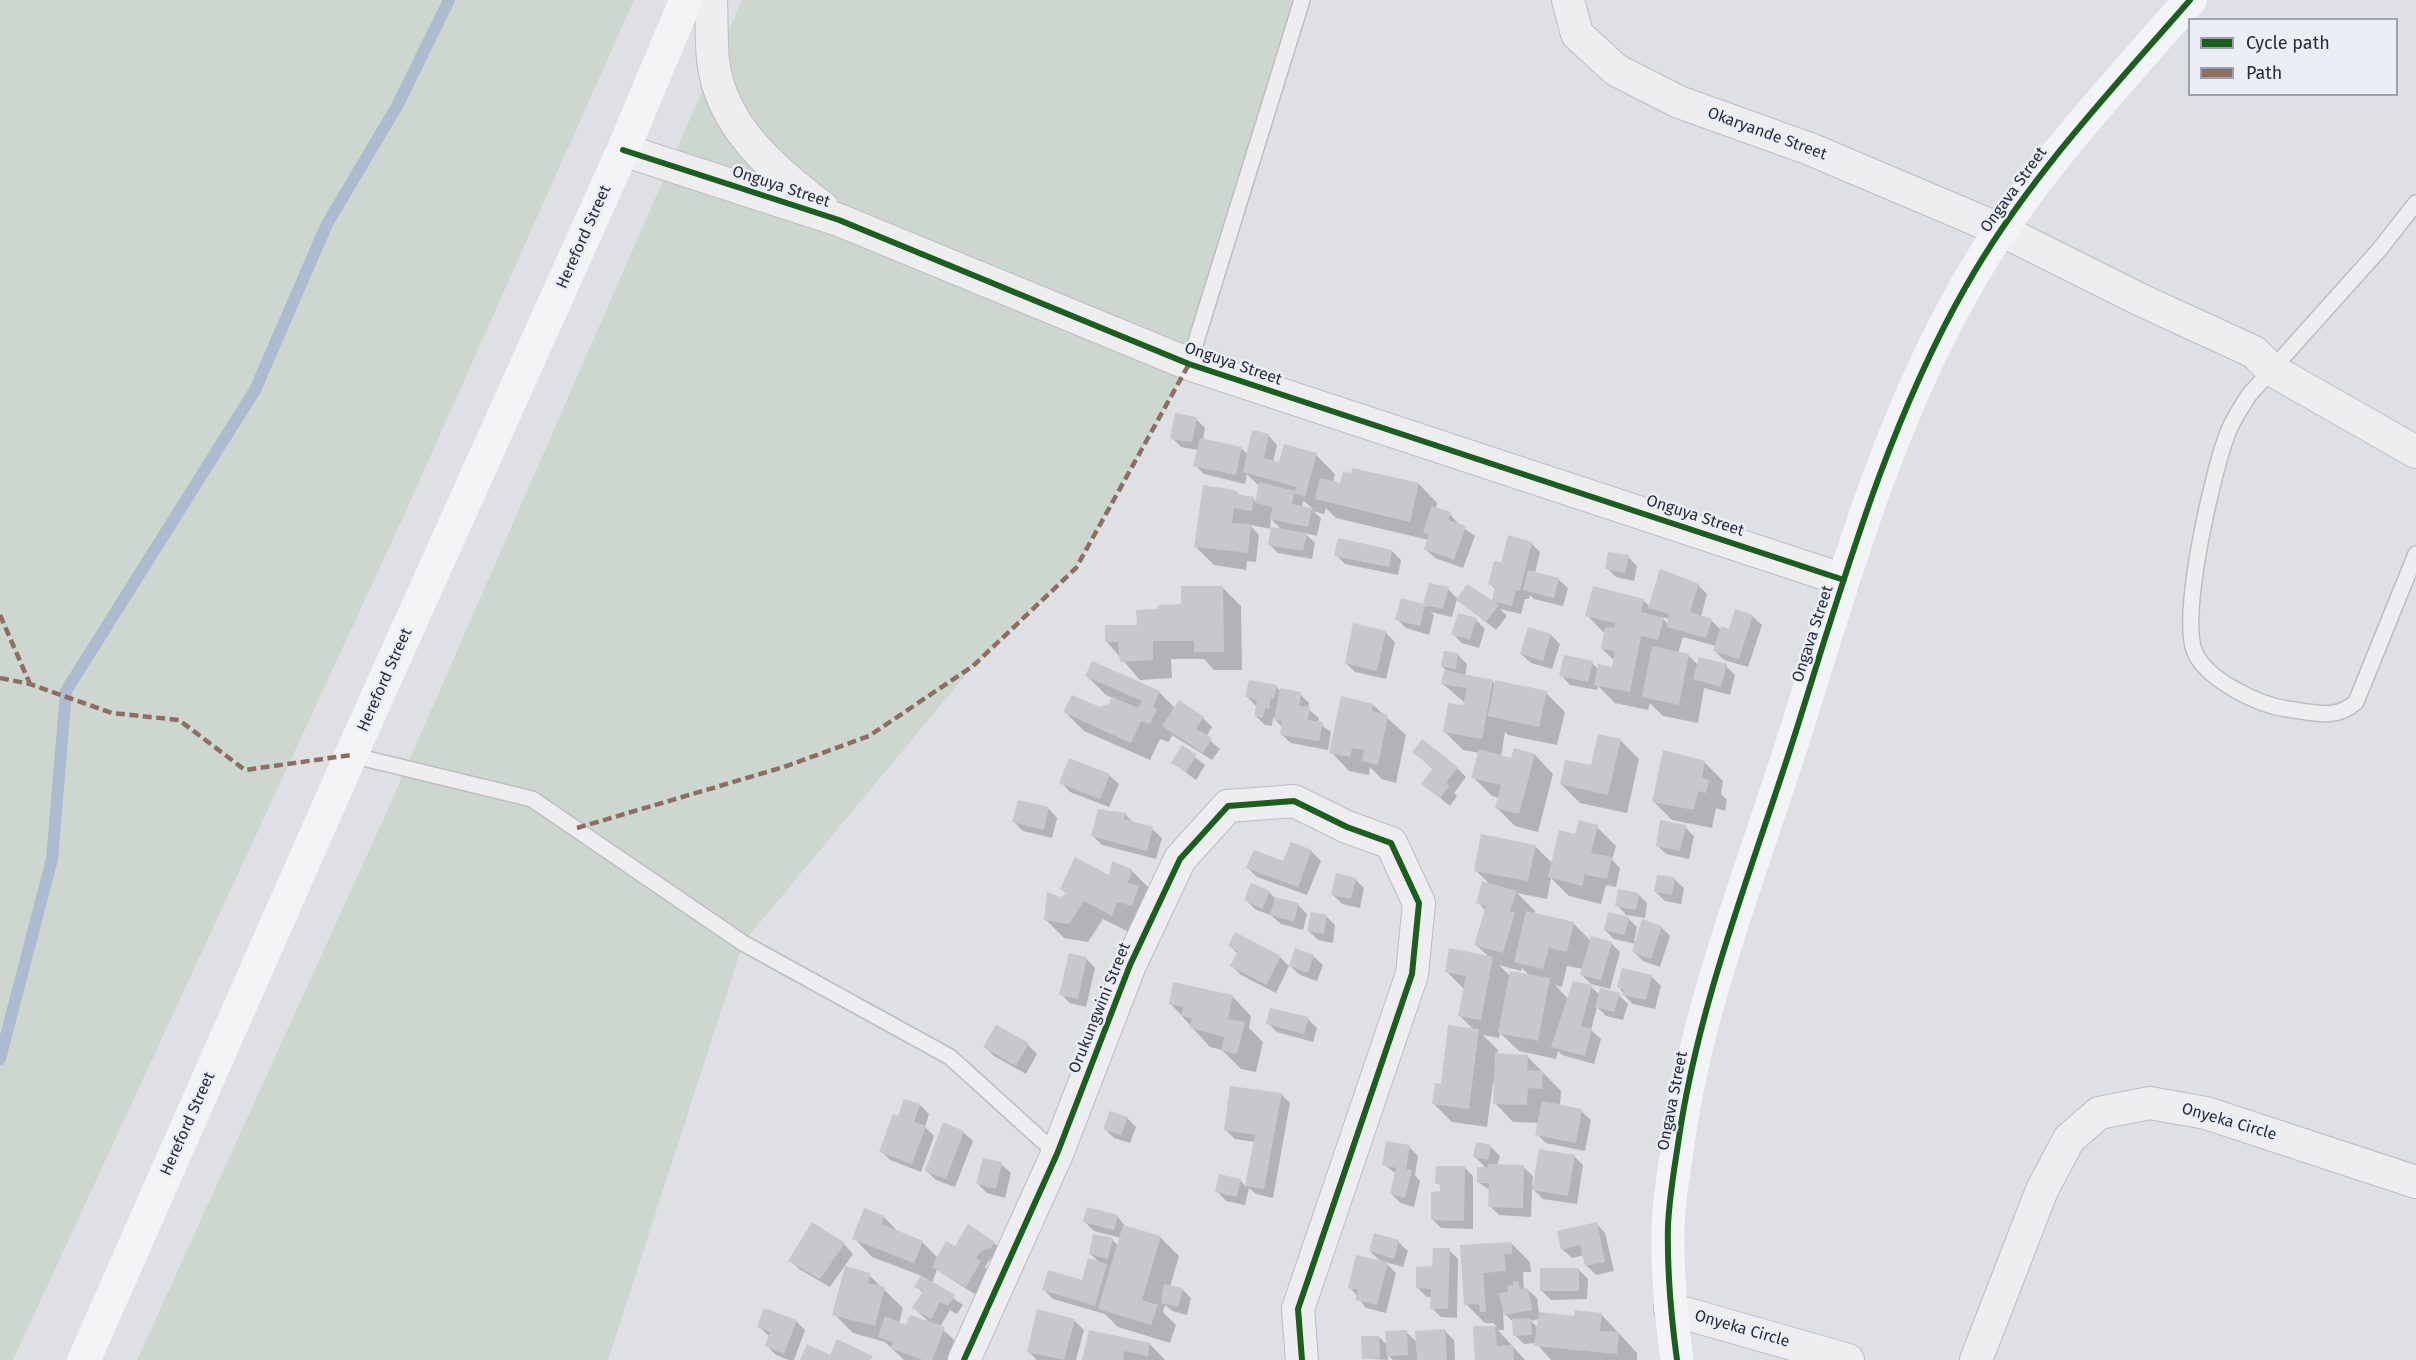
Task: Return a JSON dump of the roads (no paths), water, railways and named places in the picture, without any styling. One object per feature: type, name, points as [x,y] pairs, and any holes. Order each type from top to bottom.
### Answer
[{"type":"street","name":"Hereford Street","points":[[84,1360],[351,755],[623,150],[686,0]]},
{"type":"street","points":[[711,0],[713,61],[727,108],[761,156],[839,220]]},
{"type":"street","name":"Okaryande Street","points":[[1568,0],[1577,34],[1616,70],[1679,102],[1810,149],[2001,230],[2143,301],[2254,352],[2272,370],[2416,452]]},
{"type":"street","name":"Ongava Street","points":[[1677,1360],[1670,1309],[1668,1224],[1684,1100],[1710,997],[1844,580],[1884,465],[1922,374],[1965,287],[2001,230],[2033,183],[2075,131],[2190,0]]},
{"type":"street","name":"Onguya Street","points":[[623,150],[839,220],[1189,364],[1844,580]]},
{"type":"street","name":"Orukungwini Street","points":[[964,1360],[1057,1154],[1130,965],[1180,859],[1228,806],[1294,801],[1347,827],[1390,843],[1419,903],[1412,974],[1298,1309],[1302,1360]]},
{"type":"street","name":"Onyeka Circle","points":[[1976,1360],[2042,1190],[2069,1139],[2098,1113],[2150,1103],[2206,1113],[2416,1182]]},
{"type":"street","name":"Onyeka Circle","points":[[1670,1309],[1848,1360]]},
{"type":"lane","points":[[1189,364],[1302,0]]},
{"type":"lane","points":[[2416,203],[2379,250],[2249,395],[2227,434],[2203,524],[2191,626],[2194,651],[2211,671],[2240,693],[2278,708],[2335,714],[2346,711],[2356,702],[2416,554]]},
{"type":"lane","points":[[351,755],[532,799],[742,943],[950,1057],[1057,1154]]},
{"type":"waterway","points":[[0,1059],[52,859],[66,691],[255,390],[327,224],[397,106],[449,0]]}]
